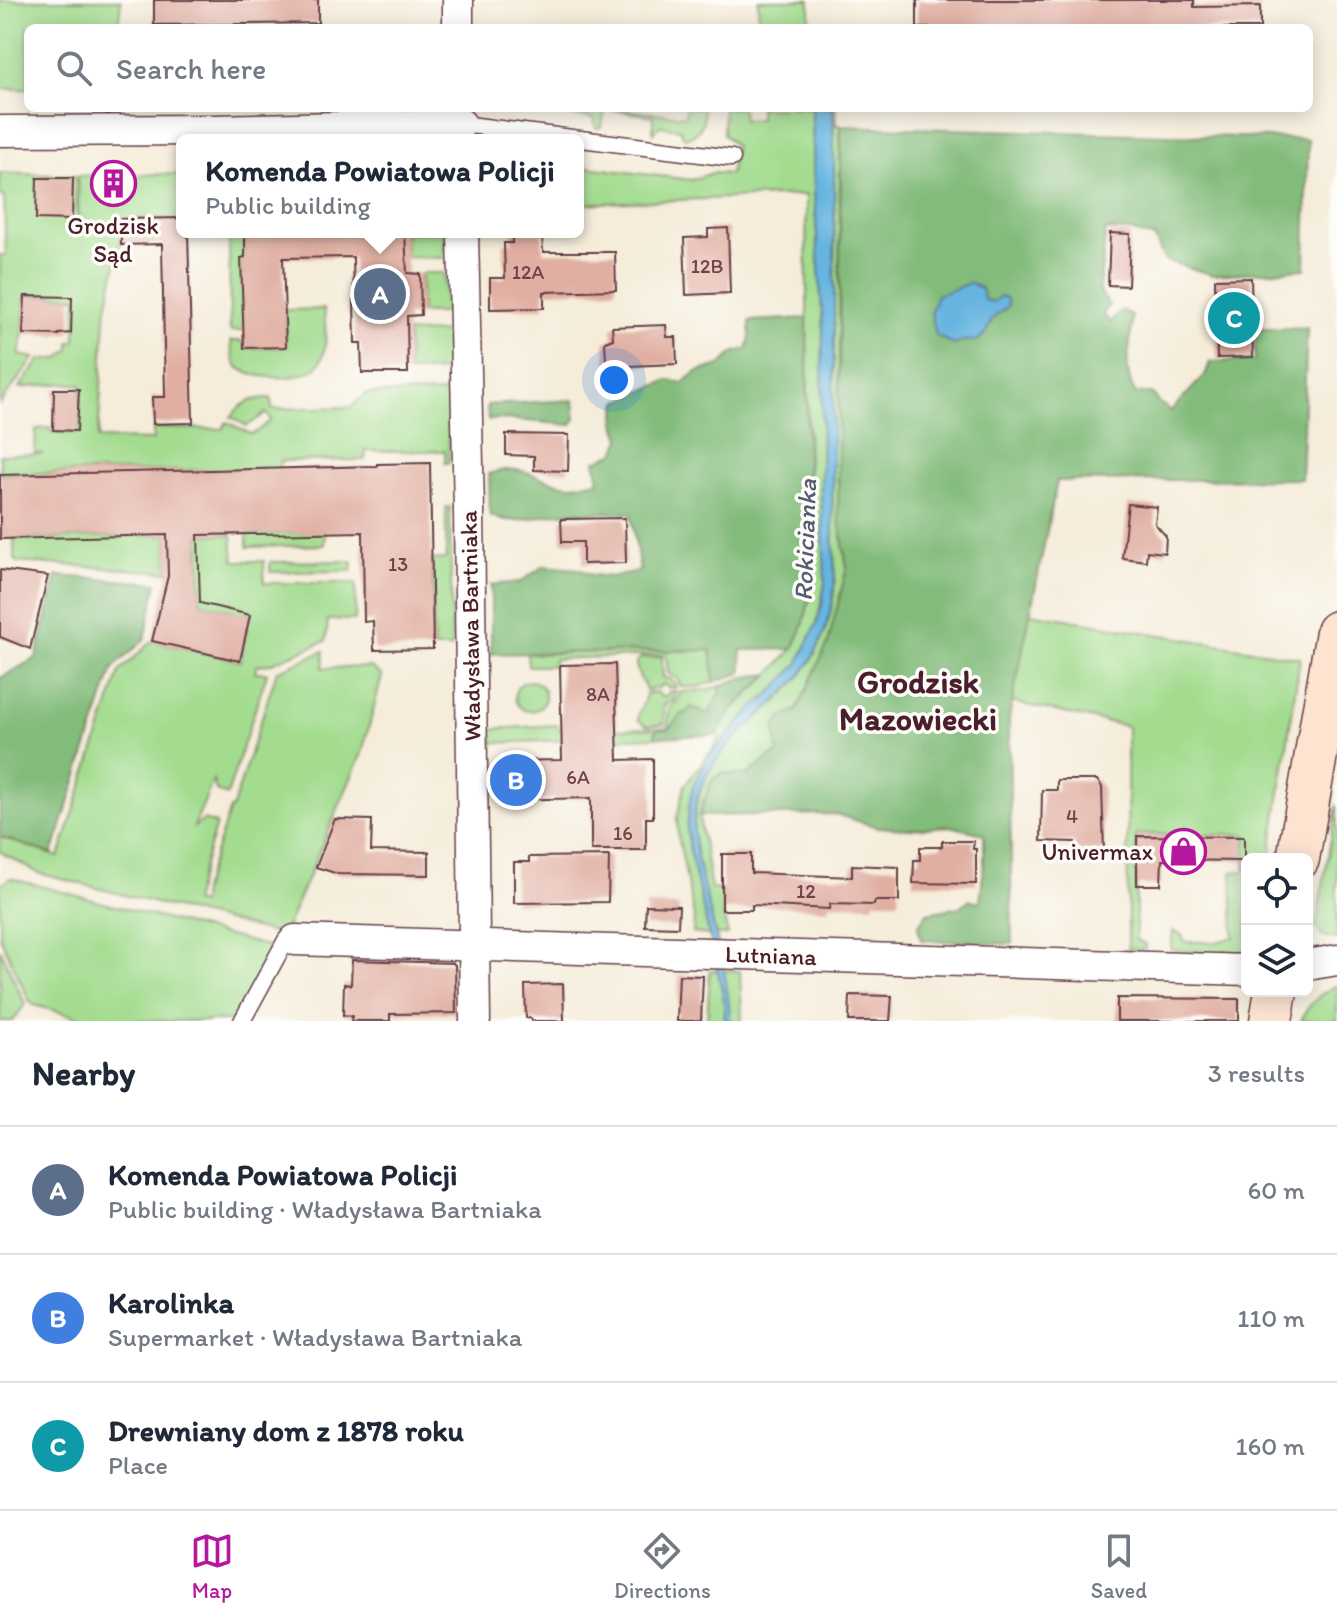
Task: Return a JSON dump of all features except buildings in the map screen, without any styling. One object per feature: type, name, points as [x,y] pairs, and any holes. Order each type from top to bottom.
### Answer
[{"type":"street","points":[[458,0],[458,24]]},
{"type":"street","points":[[0,131],[461,124]]},
{"type":"street","name":"Władysława Bartniaka","points":[[463,238],[475,1021]]},
{"type":"street","points":[[1299,853],[1337,632]]},
{"type":"street","name":"Lutniana","points":[[295,940],[1241,970]]},
{"type":"street","points":[[1313,964],[1337,960]]},
{"type":"street","points":[[1271,1021],[1275,997]]},
{"type":"lane","points":[[461,124],[541,134]]},
{"type":"lane","points":[[584,139],[732,158]]},
{"type":"lane","points":[[242,1021],[286,940],[295,940]]},
{"type":"green space","points":[[0,0],[121,0],[118,24],[24,24],[24,89],[0,89]]},
{"type":"green space","points":[[758,0],[810,0],[810,24],[759,24]]},
{"type":"green space","points":[[541,112],[604,112],[599,128],[596,128],[594,118]]},
{"type":"green space","points":[[626,112],[685,116],[686,112],[703,112],[700,128],[684,138],[680,129],[659,126],[654,133],[653,116]]},
{"type":"green space","points":[[724,112],[742,112],[743,120],[759,119],[759,112],[812,112],[823,330],[821,488],[825,582],[817,623],[798,664],[710,755],[693,786],[687,829],[709,935],[693,933],[694,917],[677,818],[685,785],[716,744],[720,736],[716,735],[731,711],[793,649],[803,626],[814,583],[809,490],[806,195],[584,204],[584,167],[692,180],[712,173],[730,174],[735,146],[723,134]]},
{"type":"green space","points":[[833,112],[836,112],[836,125],[840,125],[838,512],[847,568],[828,643],[797,710],[782,717],[775,727],[778,752],[703,801],[699,816],[711,889],[722,890],[722,910],[728,935],[716,935],[694,842],[697,803],[704,780],[730,744],[802,673],[824,633],[833,595]]},
{"type":"green space","points":[[841,126],[1308,139],[1305,269],[1213,275],[1164,260],[1155,238],[1130,231],[1106,230],[1099,290],[1109,305],[1103,314],[1110,322],[1123,310],[1132,316],[1128,374],[1135,393],[1152,393],[1171,411],[1206,374],[1210,362],[1255,360],[1255,329],[1307,328],[1301,479],[1057,481],[1009,718],[1012,944],[921,940],[918,927],[927,913],[960,907],[969,900],[980,902],[984,834],[950,826],[910,829],[877,827],[835,814],[699,816],[711,781],[721,773],[747,775],[778,752],[775,727],[782,717],[797,710],[828,643],[847,568],[838,513]]},
{"type":"green space","points":[[0,173],[76,176],[77,223],[78,176],[100,175],[101,189],[125,189],[126,175],[176,174],[176,218],[121,219],[120,245],[105,317],[98,439],[153,440],[153,428],[222,429],[227,422],[251,434],[271,420],[266,413],[247,426],[231,417],[244,404],[259,399],[271,398],[272,409],[351,407],[366,394],[448,393],[449,463],[445,463],[445,451],[366,451],[365,460],[280,461],[279,474],[263,469],[0,474],[0,455],[44,454],[35,453],[36,429],[79,433],[81,385],[19,388],[41,359],[58,359],[70,349],[70,342],[75,341],[77,297],[25,295],[19,355],[34,358],[0,404],[0,255],[6,255],[4,197],[0,196]]},
{"type":"green space","points":[[229,238],[244,238],[245,257],[241,258],[244,331],[230,331]]},
{"type":"green space","points":[[406,238],[444,238],[444,258],[406,257]]},
{"type":"green space","points":[[444,273],[446,313],[421,313],[421,274]]},
{"type":"green space","points":[[324,309],[324,352],[312,371],[290,377],[265,377],[236,365],[231,341],[244,341],[245,348],[286,347],[285,310]]},
{"type":"green space","points":[[807,318],[807,491],[813,583],[803,626],[793,649],[741,650],[742,673],[714,682],[711,650],[491,654],[491,585],[520,582],[544,566],[579,569],[592,575],[610,577],[640,571],[631,513],[572,512],[522,520],[500,518],[490,515],[489,474],[502,470],[523,471],[560,484],[575,485],[599,481],[595,461],[615,453],[621,438],[615,421],[618,402],[668,380],[683,383],[697,372],[720,365],[735,352],[747,349],[750,321]]},
{"type":"green space","points":[[447,332],[448,371],[408,372],[408,333]]},
{"type":"green space","points":[[574,400],[576,419],[571,425],[488,420],[487,405]]},
{"type":"green space","points":[[446,507],[450,507],[452,648],[434,648],[432,560],[446,559]]},
{"type":"green space","points":[[325,532],[324,545],[247,547],[247,534]]},
{"type":"green space","points":[[167,535],[168,572],[17,562],[14,556],[14,539]]},
{"type":"green space","points":[[199,535],[232,535],[234,561],[264,561],[264,583],[356,583],[355,620],[328,620],[326,641],[269,664],[257,665],[255,672],[267,673],[227,795],[216,791],[213,780],[194,827],[204,820],[216,824],[193,902],[201,904],[202,891],[277,671],[324,651],[323,668],[371,667],[382,676],[362,753],[281,935],[38,873],[0,852],[0,837],[59,857],[120,671],[152,641],[240,661],[250,615],[200,603]]},
{"type":"green space","points":[[353,561],[352,571],[270,572],[270,562]]},
{"type":"green space","points":[[57,576],[157,583],[145,639],[113,668],[52,854],[0,837],[0,678],[36,658]]},
{"type":"green space","points":[[1030,613],[1300,658],[1271,853],[1246,853],[1246,835],[1136,834],[1136,940],[1145,944],[1145,949],[1128,949],[1127,726],[1011,702]]},
{"type":"green space","points":[[712,650],[714,682],[697,687],[681,687],[677,679],[668,673],[666,655],[555,659],[552,666],[528,666],[527,654]]},
{"type":"green space","points":[[662,657],[663,677],[671,679],[676,687],[669,688],[663,684],[646,690],[636,662],[641,658]]},
{"type":"green space","points":[[769,674],[731,710],[716,735],[655,737],[656,729],[669,729],[691,707],[711,713],[712,706],[716,705],[715,699],[720,695],[720,686],[745,677]]},
{"type":"green space","points":[[530,681],[541,685],[545,696],[541,707],[530,711],[519,707],[515,696],[519,685]]},
{"type":"green space","points":[[720,686],[720,695],[712,713],[698,709],[688,712],[669,729],[656,729],[655,737],[492,743],[492,729],[557,725],[560,730],[667,728],[669,708],[681,692]]},
{"type":"green space","points":[[677,691],[674,700],[664,705],[664,724],[647,726],[638,720],[646,693],[658,692],[665,697],[669,692]]},
{"type":"green space","points":[[1337,804],[1337,939],[1324,936],[1316,925]]},
{"type":"green space","points":[[1241,871],[1241,952],[1171,950],[1173,931],[1182,935],[1185,942],[1217,942],[1234,937],[1232,872]]},
{"type":"green space","points":[[10,878],[267,946],[270,951],[235,1021],[92,1021],[34,1005],[0,937],[0,885]]},
{"type":"green space","points":[[0,949],[25,1004],[13,1021],[0,1021]]},
{"type":"green space","points":[[710,970],[740,971],[742,1021],[707,1021]]},
{"type":"green space","points":[[1337,985],[1337,1021],[1301,1021],[1315,1000]]},
{"type":"water","points":[[812,112],[833,112],[834,590],[825,632],[809,663],[796,681],[715,761],[698,795],[694,820],[695,846],[725,974],[730,1021],[725,1021],[723,995],[690,852],[687,829],[689,806],[693,786],[710,755],[798,664],[817,623],[822,603],[825,582],[821,488],[823,330]]},
{"type":"water","points":[[970,283],[981,288],[984,300],[993,302],[1001,296],[1007,299],[1008,306],[993,318],[985,334],[977,341],[954,345],[936,335],[931,312],[937,295]]},
{"type":"place","name":"Grodzisk Sąd","points":[[113,183]]},
{"type":"place","name":"Komenda Powiatowa Policji","points":[[380,294]]},
{"type":"place","name":"Drewniany dom z 1878 roku","points":[[1234,318]]},
{"type":"place","name":"Karolinka","points":[[516,780]]},
{"type":"place","name":"Univermax","points":[[1184,851]]},
{"type":"district","name":"Grodzisk Mazowiecki","points":[[918,700]]},
{"type":"water label","name":"Rokicianka","points":[[805,540]]}]
